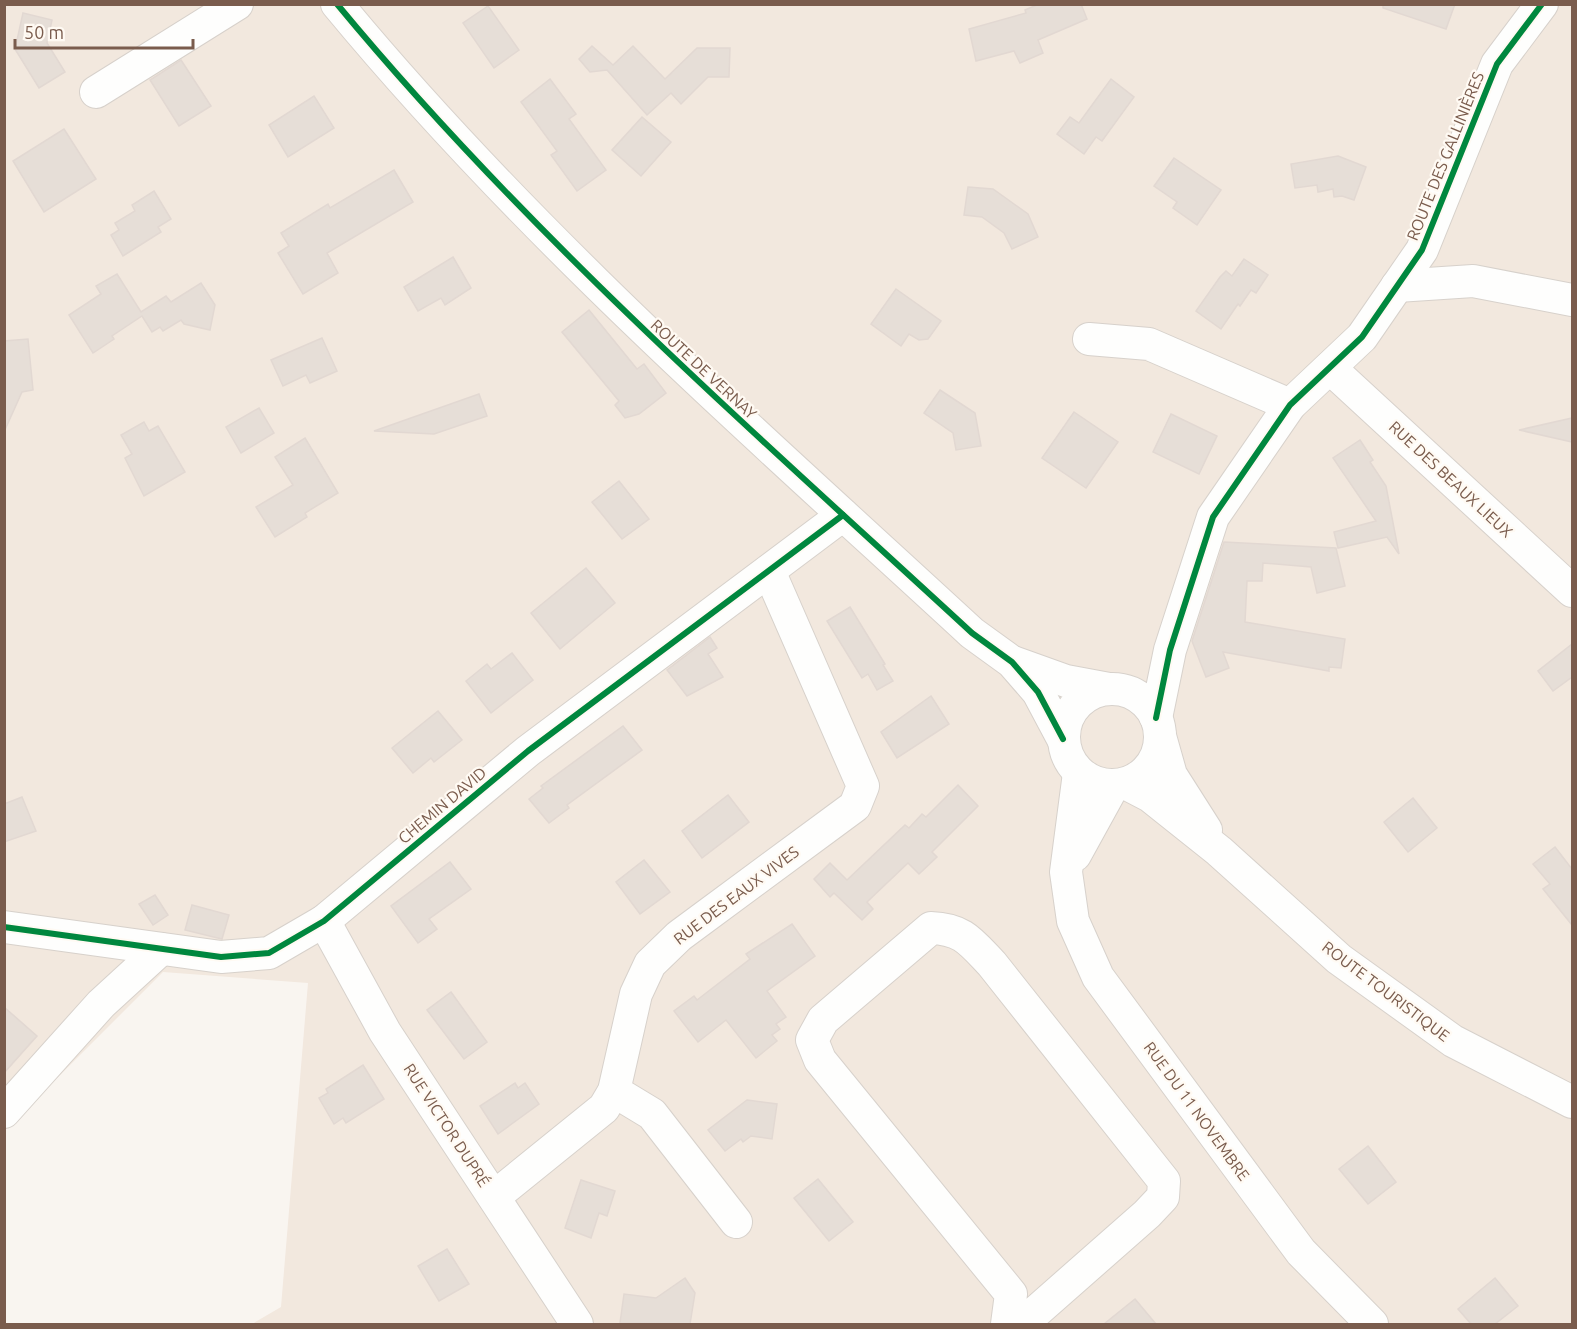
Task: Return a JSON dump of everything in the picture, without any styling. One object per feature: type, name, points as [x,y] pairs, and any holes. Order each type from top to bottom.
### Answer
[{"type":"street","points":[[96,92],[237,4]]},
{"type":"street","name":"ROUTE DE VERNAY","points":[[336,4],[390,69],[545,236],[699,384],[972,633],[1012,662],[1038,692],[1063,739]]},
{"type":"street","name":"ROUTE DES GALLINIÈRES","points":[[1158,727],[1170,650],[1213,517],[1290,405],[1362,336],[1422,250],[1497,64],[1542,4]]},
{"type":"street","points":[[1397,286],[1473,281],[1572,300]]},
{"type":"street","points":[[1089,339],[1149,345],[1290,405]]},
{"type":"street","name":"RUE DES BEAUX LIEUX","points":[[1330,368],[1572,591]]},
{"type":"street","name":"CHEMIN DAVID","points":[[4,927],[221,957],[269,953],[324,921],[528,751],[843,515]]},
{"type":"street","name":"RUE DES EAUX VIVES","points":[[494,1197],[604,1108],[614,1090],[636,994],[650,964],[679,936],[855,806],[863,786],[769,571]]},
{"type":"street","points":[[1116,689],[1144,702],[1158,727],[1158,751],[1151,765],[1140,776],[1120,785],[1089,780],[1079,773],[1065,752],[1063,739],[1065,724],[1072,710],[1082,699],[1095,692],[1116,689],[1170,650]]},
{"type":"street","name":"ROUTE DE VERNAY","points":[[1012,662],[1066,681],[1116,689]]},
{"type":"street","name":"ROUTE TOURISTIQUE","points":[[1158,727],[1171,775],[1219,851]]},
{"type":"street","name":"RUE DU 11 NOVEMBRE","points":[[1079,773],[1066,872],[1073,921],[1098,977],[1300,1252],[1372,1324]]},
{"type":"street","points":[[1066,872],[1120,785]]},
{"type":"street","name":"ROUTE TOURISTIQUE","points":[[1120,785],[1150,796],[1219,851],[1339,959],[1444,1034],[1572,1102]]},
{"type":"street","name":"RUE VICTOR DUPRÉ","points":[[324,921],[385,1032],[577,1324]]},
{"type":"street","points":[[1007,1324],[1011,1294],[820,1060],[812,1040],[823,1020],[931,928],[947,928],[965,936],[985,957],[1164,1181],[1163,1197],[1147,1214],[1022,1324]]},
{"type":"street","points":[[4,1112],[101,1004],[161,949]]},
{"type":"street","points":[[614,1090],[652,1114],[736,1222]]},
{"type":"shaded area","points":[[5,5],[1572,5],[1572,1324],[252,1324],[281,1307],[308,983],[163,972],[5,1130]]},
{"type":"building","points":[[1039,4],[1081,4],[1087,19],[1038,40],[1043,53],[1020,63],[1014,51],[976,61],[969,29],[1026,13],[1025,10]]},
{"type":"building","points":[[1383,4],[1455,4],[1446,29],[1383,8]]},
{"type":"building","points":[[488,6],[519,50],[494,68],[463,23]]},
{"type":"building","points":[[23,13],[52,20],[47,43],[65,72],[39,88],[15,49]]},
{"type":"building","points":[[592,46],[613,65],[633,46],[665,79],[697,48],[730,48],[729,77],[708,77],[681,104],[671,93],[647,115],[607,70],[590,72],[579,59]]},
{"type":"building","points":[[181,60],[211,106],[179,126],[150,80]]},
{"type":"building","points":[[550,79],[576,114],[569,119],[606,170],[577,191],[551,155],[557,151],[521,102]]},
{"type":"building","points":[[1111,79],[1134,97],[1102,141],[1096,137],[1084,154],[1057,134],[1070,117],[1079,123]]},
{"type":"building","points":[[314,96],[334,128],[288,157],[269,125]]},
{"type":"building","points":[[642,117],[671,142],[641,176],[612,150]]},
{"type":"building","points":[[64,129],[96,179],[44,212],[13,161]]},
{"type":"building","points":[[1338,156],[1366,167],[1354,200],[1342,196],[1334,197],[1333,189],[1318,192],[1317,185],[1295,188],[1291,164]]},
{"type":"building","points":[[1174,158],[1221,190],[1197,225],[1173,208],[1177,202],[1154,186]]},
{"type":"building","points":[[394,170],[413,202],[327,253],[338,273],[303,294],[278,253],[289,246],[281,233],[328,204],[330,208]]},
{"type":"building","points":[[968,187],[993,189],[1028,214],[1038,237],[1012,249],[1004,233],[982,217],[964,215]]},
{"type":"building","points":[[154,191],[171,219],[158,227],[161,232],[123,256],[111,235],[119,230],[115,223],[135,211],[132,205]]},
{"type":"building","points":[[453,257],[471,288],[445,305],[441,298],[418,311],[404,287]]},
{"type":"building","points":[[1244,259],[1268,275],[1256,293],[1251,290],[1240,306],[1238,304],[1221,329],[1196,311],[1220,277],[1226,271],[1232,276]]},
{"type":"building","points":[[117,274],[141,312],[166,296],[171,302],[201,283],[215,305],[210,330],[184,324],[181,320],[163,331],[160,327],[152,332],[142,316],[112,336],[114,339],[93,353],[69,315],[101,294],[96,286]]},
{"type":"building","points":[[896,289],[941,321],[928,339],[919,340],[909,334],[901,346],[871,324]]},
{"type":"building","points":[[589,310],[637,369],[644,364],[666,393],[639,414],[625,418],[615,405],[619,401],[562,332]]},
{"type":"building","points":[[322,338],[337,371],[310,383],[306,375],[283,386],[271,360]]},
{"type":"building","points":[[28,339],[33,390],[22,392],[4,432],[4,341]]},
{"type":"building","points":[[940,390],[975,413],[981,446],[956,450],[953,433],[924,413]]},
{"type":"building","points":[[479,394],[487,416],[434,434],[374,431]]},
{"type":"building","points":[[259,408],[274,433],[241,453],[226,427]]},
{"type":"building","points":[[1074,412],[1118,442],[1086,488],[1042,458]]},
{"type":"building","points":[[1171,414],[1217,436],[1199,474],[1153,452]]},
{"type":"building","points":[[1572,418],[1572,442],[1519,430]]},
{"type":"building","points":[[144,422],[149,431],[158,426],[185,472],[144,496],[125,458],[132,454],[121,435]]},
{"type":"building","points":[[305,438],[338,493],[305,513],[307,517],[275,537],[256,507],[293,485],[275,457]]},
{"type":"building","points":[[1360,440],[1373,460],[1370,462],[1386,486],[1399,554],[1387,537],[1338,548],[1334,532],[1376,521],[1333,458]]},
{"type":"building","points":[[619,481],[649,519],[622,539],[592,502]]},
{"type":"building","points":[[1224,542],[1336,548],[1345,586],[1317,593],[1311,567],[1263,563],[1262,581],[1247,581],[1245,622],[1345,639],[1341,668],[1329,667],[1329,671],[1223,652],[1229,668],[1206,677],[1192,641]]},
{"type":"building","points":[[586,568],[615,603],[560,649],[531,613]]},
{"type":"building","points":[[850,607],[893,681],[877,690],[868,674],[862,678],[827,621]]},
{"type":"building","points":[[710,637],[717,648],[708,654],[723,677],[687,696],[667,670]]},
{"type":"building","points":[[1572,644],[1572,677],[1553,691],[1538,671]]},
{"type":"building","points":[[512,653],[533,680],[491,713],[466,681],[487,664],[491,669]]},
{"type":"building","points":[[931,696],[949,724],[897,758],[881,732]]},
{"type":"building","points":[[438,711],[462,740],[434,762],[431,758],[413,773],[392,748]]},
{"type":"building","points":[[623,726],[642,750],[567,805],[569,808],[549,823],[529,799],[543,788],[541,786]]},
{"type":"building","points":[[958,785],[978,806],[932,852],[937,857],[919,874],[908,863],[867,902],[873,909],[862,920],[834,893],[830,897],[814,879],[830,863],[847,880],[905,825],[909,828],[922,814],[926,817]]},
{"type":"building","points":[[728,795],[749,822],[702,858],[682,831]]},
{"type":"building","points":[[22,797],[36,831],[4,842],[4,804]]},
{"type":"building","points":[[1413,798],[1437,828],[1408,852],[1384,822]]},
{"type":"building","points":[[1555,847],[1572,869],[1572,925],[1543,889],[1550,884],[1533,864]]},
{"type":"building","points":[[644,860],[670,892],[640,914],[616,882]]},
{"type":"building","points":[[450,862],[471,889],[429,919],[437,929],[418,943],[391,906]]},
{"type":"building","points":[[155,895],[168,915],[153,925],[139,904]]},
{"type":"building","points":[[192,905],[229,915],[222,939],[185,930]]},
{"type":"building","points":[[792,924],[815,956],[767,991],[786,1017],[776,1024],[780,1029],[772,1035],[777,1041],[756,1058],[726,1020],[698,1042],[674,1011],[694,996],[697,1000],[750,959],[746,954]]},
{"type":"building","points":[[451,992],[487,1042],[464,1059],[427,1010]]},
{"type":"building","points":[[4,1007],[37,1036],[4,1073]]},
{"type":"building","points":[[363,1065],[384,1099],[346,1123],[343,1118],[334,1124],[319,1098],[328,1093],[326,1089]]},
{"type":"building","points":[[515,1083],[518,1088],[525,1083],[539,1104],[498,1134],[480,1106]]},
{"type":"building","points":[[747,1100],[777,1104],[772,1139],[751,1136],[743,1142],[741,1139],[725,1151],[708,1130]]},
{"type":"building","points":[[1368,1146],[1396,1182],[1368,1204],[1339,1169]]},
{"type":"building","points":[[818,1179],[853,1222],[829,1241],[794,1198]]},
{"type":"building","points":[[581,1180],[615,1191],[607,1216],[599,1213],[591,1238],[565,1228]]},
{"type":"building","points":[[447,1249],[469,1284],[439,1301],[418,1266]]},
{"type":"building","points":[[685,1278],[695,1293],[690,1324],[620,1323],[624,1294],[656,1298]]},
{"type":"building","points":[[1495,1278],[1518,1306],[1495,1324],[1471,1324],[1458,1309]]},
{"type":"building","points":[[1135,1299],[1156,1324],[1104,1324]]},
{"type":"cycle path","points":[[337,4],[410,89],[486,171],[644,329],[972,633],[1012,662],[1038,692],[1063,739]]},
{"type":"cycle path","points":[[1156,718],[1170,650],[1213,517],[1290,405],[1362,337],[1422,250],[1497,64],[1542,4]]},
{"type":"cycle path","points":[[4,927],[221,957],[269,953],[324,921],[528,751],[843,515]]}]
